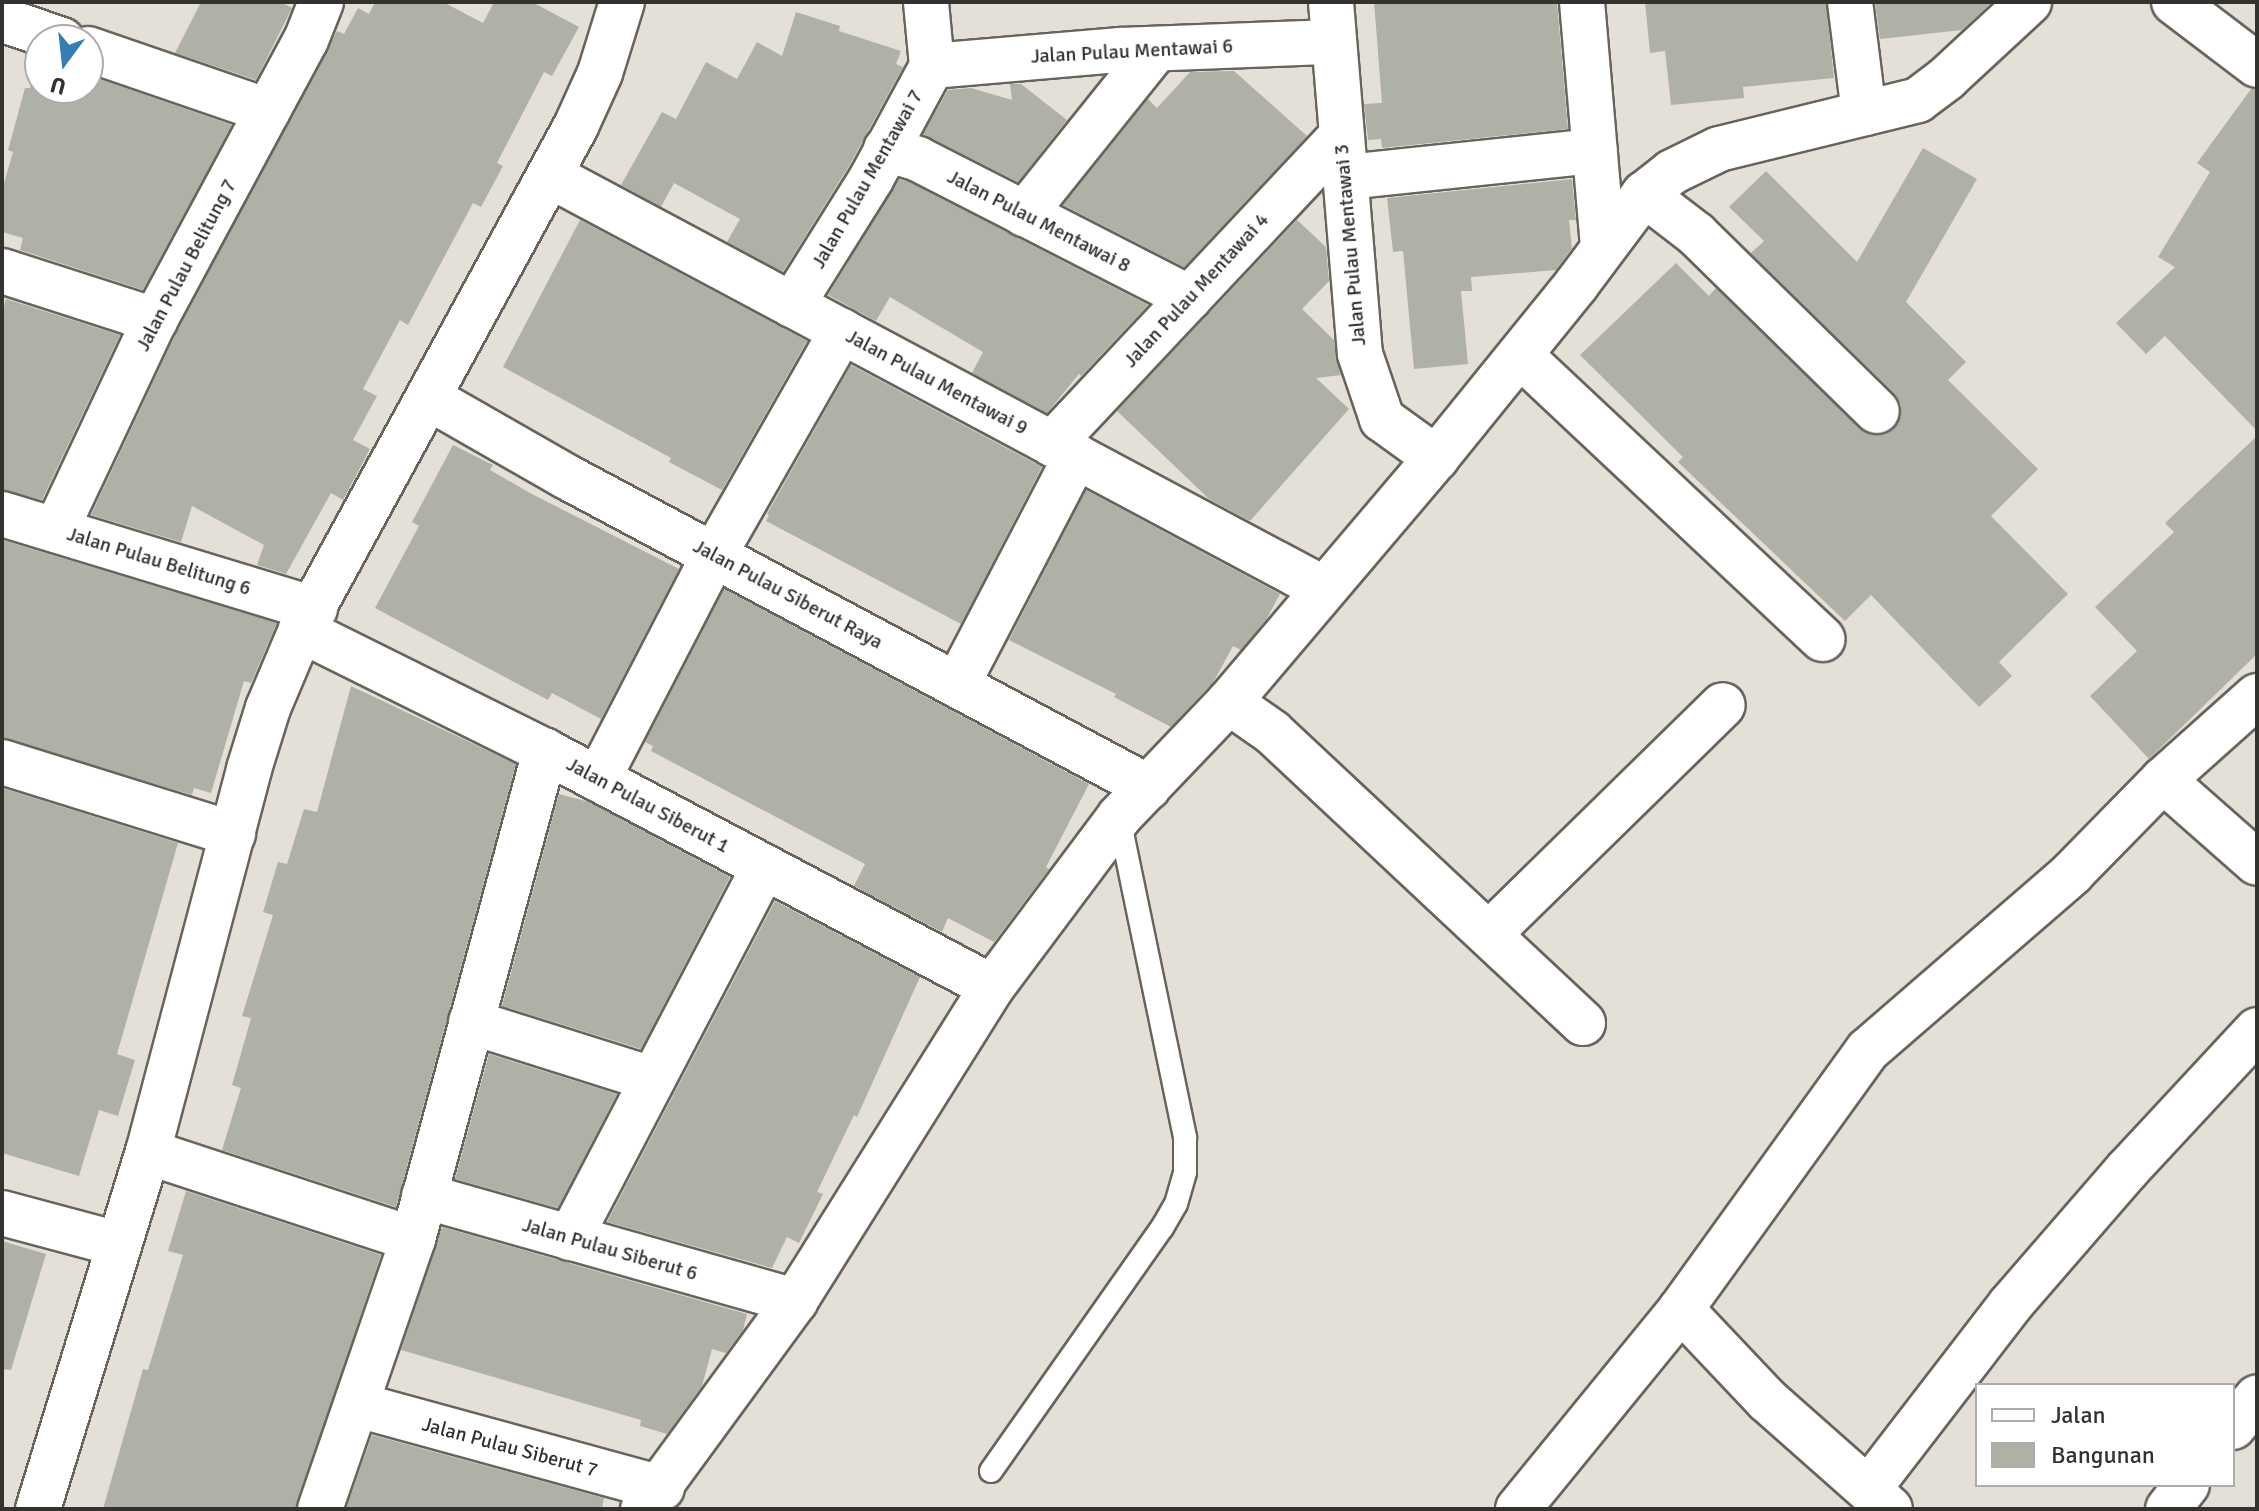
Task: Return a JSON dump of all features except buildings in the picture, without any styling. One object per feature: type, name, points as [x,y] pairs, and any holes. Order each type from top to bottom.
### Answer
[{"type":"street","name":"Jalan Pulau Belitung 7","points":[[56,530],[155,320],[306,40],[321,2]]},
{"type":"street","points":[[38,1509],[148,1152],[268,708],[308,619],[551,176],[600,73],[622,2]]},
{"type":"street","name":"Jalan Pulau Mentawai 7","points":[[792,305],[932,66],[926,2]]},
{"type":"street","points":[[1582,2],[1603,247]]},
{"type":"street","points":[[1850,2],[1864,113]]},
{"type":"street","points":[[652,1499],[795,1301],[992,987],[1133,802],[1229,702],[1436,458],[1644,194],[1672,172],[1719,149],[1918,100],[1947,78],[2029,2]]},
{"type":"street","points":[[2174,2],[2257,65]]},
{"type":"street","name":"Jalan Pulau Mentawai 6","points":[[932,66],[1156,49],[1331,22]]},
{"type":"street","name":"Jalan Pulau Mentawai 3","points":[[1331,22],[1360,354],[1382,419],[1436,458]]},
{"type":"street","points":[[1024,214],[1156,49]]},
{"type":"street","points":[[104,55],[268,111]]},
{"type":"street","name":"Jalan Pulau Mentawai 8","points":[[886,149],[918,159],[1190,298]]},
{"type":"street","points":[[1343,157],[1595,151]]},
{"type":"street","name":"Jalan Pulau Mentawai 4","points":[[957,685],[1064,450],[1190,298],[1343,157]]},
{"type":"street","name":"Jalan Pulau Mentawai 9","points":[[551,176],[1324,589]]},
{"type":"street","points":[[1644,194],[1696,234],[1877,411]]},
{"type":"street","points":[[2,271],[155,320]]},
{"type":"street","points":[[598,779],[714,555],[842,331]]},
{"type":"street","points":[[1520,355],[1822,639]]},
{"type":"street","name":"Jalan Pulau Siberut Raya","points":[[429,398],[567,477],[957,685],[1133,802]]},
{"type":"street","name":"Jalan Pulau Belitung 6","points":[[2,514],[308,619]]},
{"type":"street","name":"Jalan Pulau Siberut 1","points":[[308,619],[545,751],[992,987]]},
{"type":"street","points":[[1518,1509],[1681,1309],[1868,1050],[2072,873],[2163,780],[2257,696]]},
{"type":"street","points":[[1229,702],[1272,732],[1583,1023]]},
{"type":"street","points":[[1489,934],[1723,705]]},
{"type":"street","points":[[320,1509],[413,1239],[545,751]]},
{"type":"street","points":[[2,762],[233,834]]},
{"type":"street","points":[[2163,780],[2257,863]]},
{"type":"street","points":[[570,1238],[764,867]]},
{"type":"street","points":[[471,1022],[652,1079]]},
{"type":"street","points":[[1681,1309],[1767,1400],[1880,1498],[2010,1305],[2127,1170],[2257,1030]]},
{"type":"street","points":[[148,1152],[413,1239]]},
{"type":"street","name":"Jalan Pulau Siberut 6","points":[[424,1196],[795,1301]]},
{"type":"street","points":[[2,1213],[118,1244]]},
{"type":"street","points":[[2235,1424],[2257,1397]]},
{"type":"street","name":"Jalan Pulau Siberut 7","points":[[358,1405],[652,1499]]},
{"type":"street","points":[[2168,1509],[2185,1487]]},
{"type":"lane","points":[[991,1471],[1162,1228],[1176,1204],[1185,1172],[1185,1137],[1133,802]]}]
